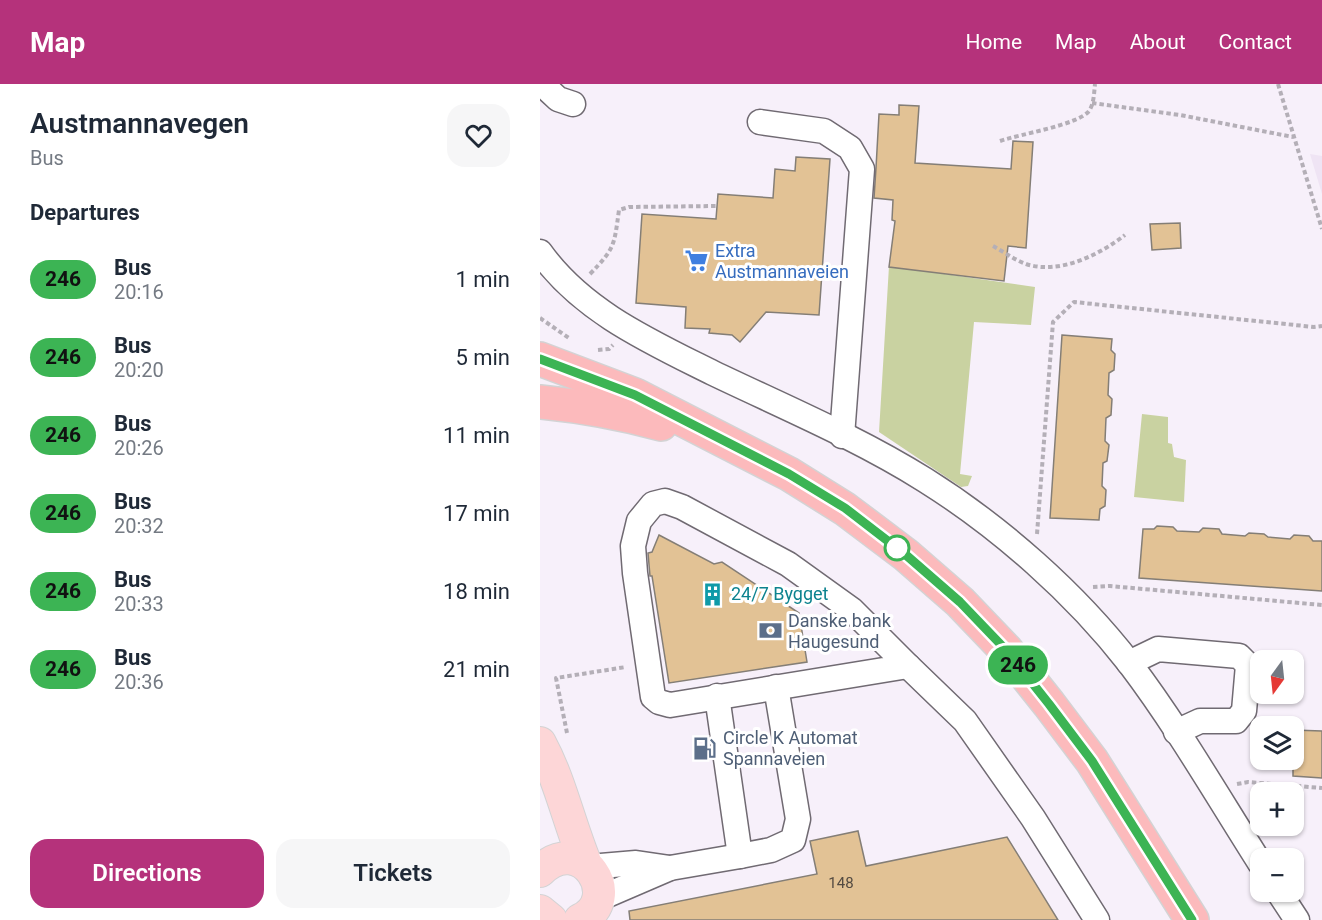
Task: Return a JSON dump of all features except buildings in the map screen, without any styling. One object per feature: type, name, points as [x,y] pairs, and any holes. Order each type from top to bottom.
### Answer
[{"type":"highway","points":[[540,359],[635,395],[789,474],[845,508],[906,555],[960,602],[1006,650],[1092,761],[1192,920]]},
{"type":"highway","points":[[540,402],[575,405],[632,416],[724,440]]},
{"type":"main road","points":[[540,744],[552,765],[571,827],[587,865],[596,877],[599,888],[591,912]]},
{"type":"main road","points":[[540,871],[546,864],[557,859],[569,858],[587,865]]},
{"type":"street","points":[[542,84],[558,99],[573,105]]},
{"type":"street","points":[[760,122],[824,131],[850,148],[862,169],[842,436]]},
{"type":"street","points":[[540,252],[550,266],[593,307],[633,332],[881,455],[925,480],[966,508],[1029,559],[1091,619],[1129,663],[1250,848]]},
{"type":"street","points":[[908,666],[670,705],[659,702],[653,697],[647,664],[633,546],[639,521],[653,504],[665,501],[682,507],[788,564],[852,610],[964,721],[1033,818],[1097,920]]},
{"type":"street","points":[[1129,663],[1158,649],[1239,656],[1248,665],[1244,711],[1236,721],[1200,721],[1176,732]]},
{"type":"street","points":[[587,865],[636,863],[670,868],[771,850],[793,840],[798,819],[776,687]]},
{"type":"street","points":[[717,696],[740,856]]},
{"type":"street","points":[[591,912],[670,868]]},
{"type":"street","points":[[1285,902],[1297,920]]},
{"type":"path","points":[[1000,141],[1074,121],[1089,111],[1095,84]]},
{"type":"path","points":[[1278,84],[1322,229]]},
{"type":"path","points":[[1092,104],[1180,115],[1293,137]]},
{"type":"path","points":[[575,291],[608,255],[614,244],[619,210],[629,207],[716,206]]},
{"type":"path","points":[[993,246],[1027,264],[1058,267],[1094,255],[1125,235]]},
{"type":"path","points":[[1029,559],[1037,533],[1053,322],[1074,302],[1322,326]]},
{"type":"path","points":[[540,318],[579,344]]},
{"type":"path","points":[[594,350],[609,349],[633,332]]},
{"type":"path","points":[[1070,598],[1091,587],[1110,586],[1322,605]]},
{"type":"path","points":[[555,678],[647,664]]},
{"type":"path","points":[[1212,788],[1248,782],[1322,788]]},
{"type":"shaded area","points":[[1310,154],[1322,156],[1322,194]]},
{"type":"green space","points":[[889,266],[1035,287],[1031,325],[974,322],[960,474],[972,476],[968,486],[961,487],[879,432]]},
{"type":"green space","points":[[1142,414],[1168,417],[1168,443],[1172,444],[1174,457],[1186,460],[1184,502],[1134,497]]},
{"type":"bus line","name":"246","points":[[540,359],[635,395],[789,474],[845,508],[906,555],[960,602],[1006,650],[1049,704],[1092,761],[1192,920]]},
{"type":"place","name":"Extra Austmannaveien","points":[[697,261]]},
{"type":"place","name":"24/7 Bygget","points":[[713,594]]},
{"type":"place","name":"Danske bank Haugesund","points":[[770,631]]},
{"type":"place","name":"Circle K Automat Spannaveien","points":[[705,748]]}]
